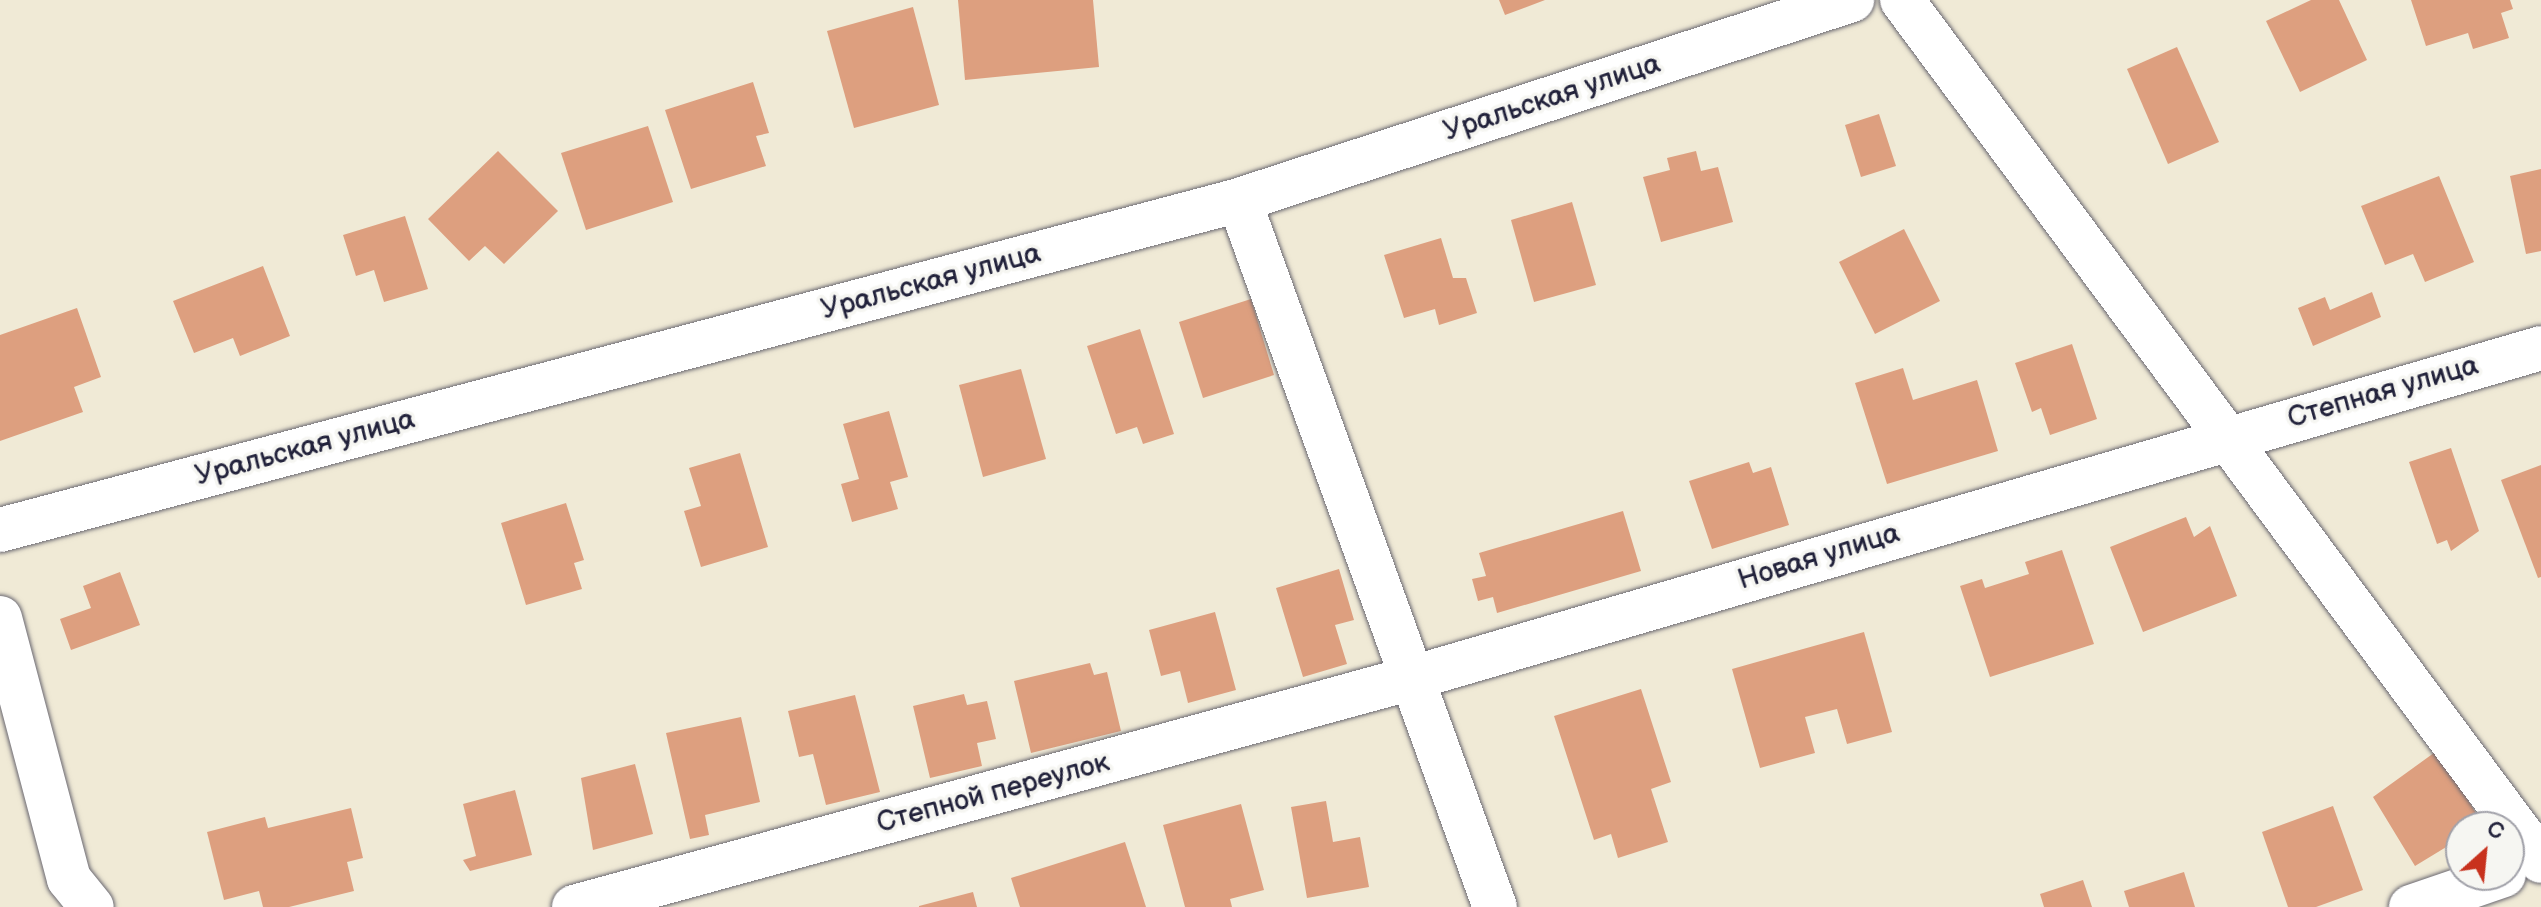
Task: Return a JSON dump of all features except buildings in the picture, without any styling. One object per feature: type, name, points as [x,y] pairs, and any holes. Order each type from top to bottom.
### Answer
[{"type":"street","name":"Уральская улица","points":[[0,530],[1239,200],[1852,0]]},
{"type":"street","points":[[1902,0],[2541,861]]},
{"type":"street","points":[[1239,200],[1495,907]]},
{"type":"street","name":"Степная улица","points":[[2225,436],[2541,348]]},
{"type":"street","name":"Новая улица","points":[[1412,678],[2225,436]]},
{"type":"street","points":[[0,618],[69,879],[92,907]]},
{"type":"street","name":"Степной переулок","points":[[574,907],[1412,678]]},
{"type":"street","points":[[2411,907],[2457,891]]}]
